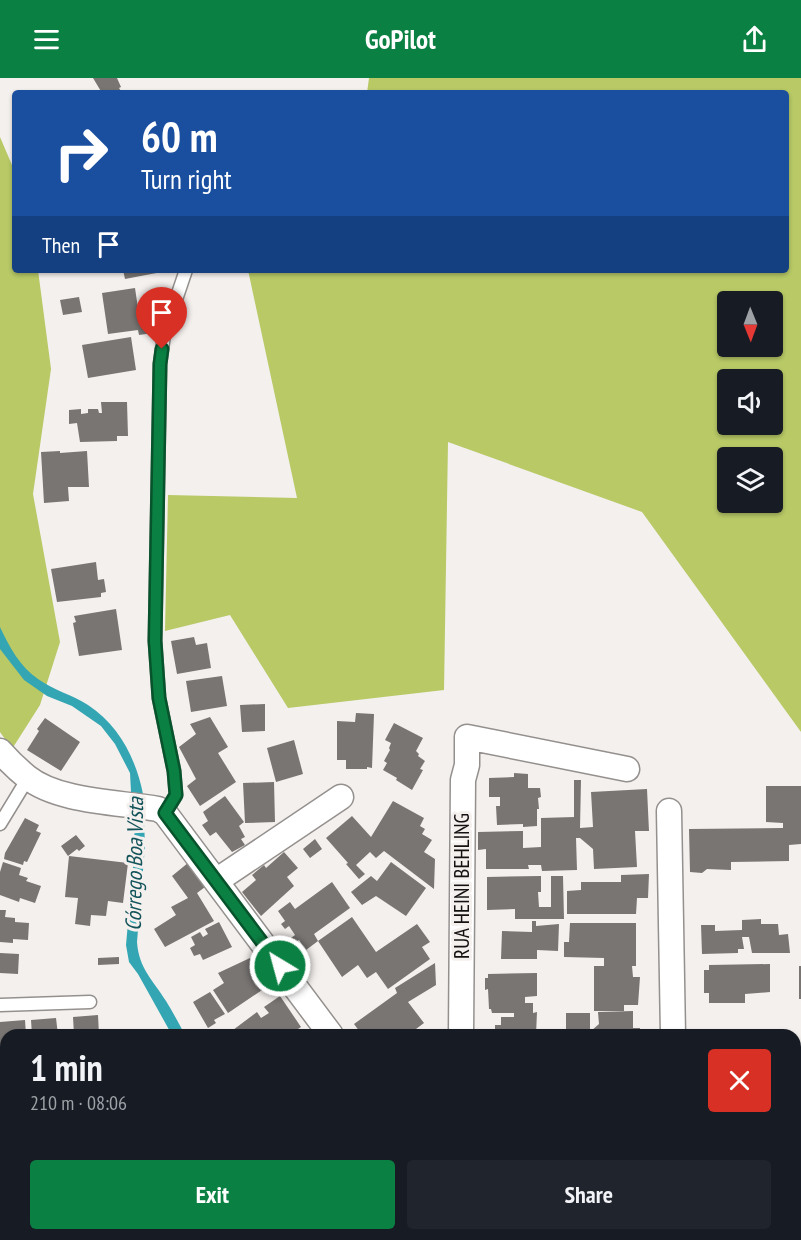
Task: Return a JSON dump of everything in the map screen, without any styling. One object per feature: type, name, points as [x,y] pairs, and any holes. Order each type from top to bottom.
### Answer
[{"type":"street","name":"RUA HEINI BEHLING","points":[[461,1029],[463,780],[467,765],[467,737],[627,769]]},
{"type":"street","points":[[1,754],[28,778],[60,793],[162,811],[327,1029]]},
{"type":"street","points":[[216,881],[340,797]]},
{"type":"street","points":[[669,811],[673,1029]]},
{"type":"lane","points":[[162,811],[176,795],[174,771],[159,698],[155,641],[160,364],[164,334],[185,273]]},
{"type":"lane","points":[[0,824],[28,778]]},
{"type":"lane","points":[[0,1005],[90,1002]]},
{"type":"green space","points":[[369,78],[801,78],[801,732],[642,512],[448,442],[444,690],[288,708],[230,615],[165,631],[168,495],[297,498],[249,273],[789,273],[789,90],[367,90]]},
{"type":"green space","points":[[0,137],[12,165],[12,273],[38,273],[51,369],[33,494],[60,642],[40,705],[12,749],[0,732]]},
{"type":"water","points":[[0,627],[16,656],[32,674],[44,683],[88,705],[109,722],[131,756],[143,794],[131,792],[130,773],[115,744],[101,726],[72,706],[47,696],[24,680],[0,649]]},
{"type":"water","name":"Córrego Boa Vista","points":[[135,819],[144,821],[145,846],[138,951],[147,974],[169,1005],[182,1029],[169,1029],[129,962],[126,945]]},
{"type":"building","points":[[93,78],[117,78],[121,87],[120,90],[100,90]]},
{"type":"building","points":[[124,273],[156,273],[125,279]]},
{"type":"building","points":[[135,288],[139,315],[158,313],[160,332],[139,335],[138,330],[108,334],[102,293]]},
{"type":"building","points":[[79,297],[82,312],[63,315],[60,300]]},
{"type":"building","points":[[131,337],[136,370],[88,378],[82,345]]},
{"type":"building","points":[[101,402],[127,402],[128,436],[117,436],[117,441],[80,442],[77,423],[69,424],[69,410],[81,409],[81,414],[88,413],[88,409],[98,409],[99,413],[102,413]]},
{"type":"building","points":[[60,451],[60,453],[87,451],[89,487],[68,487],[69,501],[44,503],[41,452]]},
{"type":"building","points":[[96,562],[98,580],[104,579],[106,592],[101,593],[101,597],[57,602],[51,569]]},
{"type":"building","points":[[116,609],[122,650],[79,656],[73,623],[76,622],[74,616]]},
{"type":"building","points":[[194,637],[196,645],[207,643],[211,668],[177,674],[171,641]]},
{"type":"building","points":[[222,676],[227,706],[191,712],[186,681]]},
{"type":"building","points":[[265,704],[265,731],[242,732],[240,705]]},
{"type":"building","points":[[356,713],[374,714],[372,768],[346,769],[346,760],[337,760],[337,721],[355,722]]},
{"type":"building","points":[[210,717],[228,747],[218,753],[236,782],[200,806],[187,786],[196,779],[179,747],[196,734],[190,724]]},
{"type":"building","points":[[45,718],[80,742],[61,771],[27,750]]},
{"type":"building","points":[[394,723],[423,738],[416,751],[418,756],[425,761],[420,769],[423,770],[412,790],[383,770],[387,763],[384,761],[391,743],[385,740]]},
{"type":"building","points":[[294,740],[303,774],[276,782],[267,748]]},
{"type":"building","points":[[514,773],[528,774],[528,788],[540,788],[537,826],[497,825],[496,806],[500,806],[500,797],[489,797],[489,778],[514,777]]},
{"type":"building","points":[[574,780],[581,780],[580,828],[593,827],[591,792],[647,789],[649,831],[635,831],[637,867],[594,869],[593,849],[580,838],[576,838],[577,870],[542,871],[541,865],[528,865],[529,869],[486,869],[486,849],[478,850],[478,832],[523,831],[523,848],[541,847],[541,818],[574,817]]},
{"type":"building","points":[[274,782],[275,822],[245,823],[243,783]]},
{"type":"building","points":[[766,786],[801,786],[801,844],[789,845],[789,861],[731,862],[731,870],[707,869],[702,873],[690,872],[689,829],[783,828],[783,823],[766,822]]},
{"type":"building","points":[[225,796],[244,822],[239,826],[245,837],[241,839],[245,845],[232,852],[216,832],[210,836],[202,825],[208,821],[203,812]]},
{"type":"building","points":[[393,801],[424,818],[420,826],[425,829],[422,834],[432,840],[424,852],[435,859],[434,889],[384,851],[376,858],[370,852],[356,865],[365,874],[359,879],[326,838],[352,816],[371,837]]},
{"type":"building","points":[[25,818],[39,825],[36,831],[41,833],[27,862],[24,861],[23,865],[4,859],[5,853]]},
{"type":"building","points":[[76,835],[85,846],[68,856],[61,846]]},
{"type":"building","points":[[315,839],[322,849],[310,858],[303,849]]},
{"type":"building","points":[[284,852],[298,868],[287,877],[294,886],[261,916],[242,892],[256,880],[252,875],[264,865],[266,868]]},
{"type":"building","points":[[69,856],[128,863],[123,903],[108,901],[106,916],[91,915],[90,926],[75,924],[78,898],[65,897]]},
{"type":"building","points":[[194,858],[209,884],[197,893],[214,921],[165,947],[154,929],[176,915],[171,907],[188,898],[172,876]]},
{"type":"building","points":[[3,862],[21,868],[19,875],[28,878],[26,881],[41,886],[35,903],[20,898],[19,902],[0,895],[0,872]]},
{"type":"building","points":[[391,862],[426,888],[406,916],[376,896],[362,905],[351,892],[371,876],[377,881]]},
{"type":"building","points":[[649,874],[648,898],[637,898],[636,914],[567,914],[567,891],[581,890],[581,882],[621,882],[621,875]]},
{"type":"building","points":[[541,876],[541,892],[538,892],[539,907],[551,907],[551,876],[563,876],[564,919],[515,919],[515,909],[487,910],[487,877]]},
{"type":"building","points":[[332,882],[350,908],[314,934],[318,941],[306,950],[299,940],[294,943],[291,938],[295,935],[289,926],[285,929],[281,924],[285,921],[278,911],[290,902],[295,909]]},
{"type":"building","points":[[0,910],[6,910],[5,917],[15,918],[15,922],[29,923],[28,940],[13,939],[13,943],[0,942]]},
{"type":"building","points":[[352,917],[376,952],[417,924],[430,942],[422,947],[430,959],[388,989],[376,972],[367,978],[358,965],[342,977],[318,941]]},
{"type":"building","points":[[761,919],[761,924],[778,924],[779,935],[788,934],[790,953],[752,953],[749,937],[742,937],[744,949],[738,949],[738,953],[702,954],[701,925],[715,925],[715,931],[742,930],[742,920]]},
{"type":"building","points":[[532,921],[536,921],[536,926],[559,924],[558,951],[537,950],[537,959],[501,959],[502,931],[532,932]]},
{"type":"building","points":[[219,922],[232,947],[203,960],[200,954],[194,956],[190,948],[195,945],[191,937],[200,932],[203,937],[208,934],[205,929]]},
{"type":"building","points":[[570,923],[636,923],[636,966],[632,966],[633,977],[640,977],[638,1005],[624,1005],[624,1011],[594,1011],[594,966],[604,966],[604,958],[564,957],[564,942],[569,942]]},
{"type":"building","points":[[0,953],[19,954],[18,974],[0,973]]},
{"type":"building","points":[[119,957],[119,964],[98,965],[98,958]]},
{"type":"building","points":[[250,958],[268,986],[228,1013],[213,990],[224,983],[218,973]]},
{"type":"building","points":[[435,963],[436,985],[408,1002],[424,1023],[416,1029],[358,1029],[354,1024],[397,993],[395,988]]},
{"type":"building","points":[[770,964],[770,992],[745,994],[745,1003],[709,1003],[709,993],[704,993],[704,970],[709,970],[709,965]]},
{"type":"building","points":[[799,966],[801,966],[801,999],[799,999]]},
{"type":"building","points":[[537,973],[537,996],[525,997],[525,1003],[533,1003],[533,1013],[537,1012],[536,1029],[495,1029],[495,1025],[501,1025],[501,1017],[514,1017],[514,1013],[492,1013],[489,1009],[488,989],[485,990],[485,978],[488,978],[488,974]]},
{"type":"building","points":[[210,992],[225,1014],[214,1020],[216,1023],[208,1028],[193,1002]]},
{"type":"building","points":[[280,996],[301,1027],[298,1029],[234,1029],[257,1012],[261,1018],[269,1013],[264,1007]]},
{"type":"building","points":[[633,1011],[633,1028],[640,1029],[593,1029],[599,1024],[598,1012]]},
{"type":"building","points":[[566,1013],[590,1013],[590,1029],[566,1029]]},
{"type":"building","points":[[98,1015],[99,1029],[74,1029],[73,1017]]},
{"type":"building","points":[[56,1018],[57,1029],[32,1029],[31,1020]]},
{"type":"building","points":[[25,1020],[26,1029],[0,1029],[0,1022]]},
{"type":"route","points":[[162,349],[155,641],[159,698],[174,771],[176,795],[165,813],[280,966]]}]
